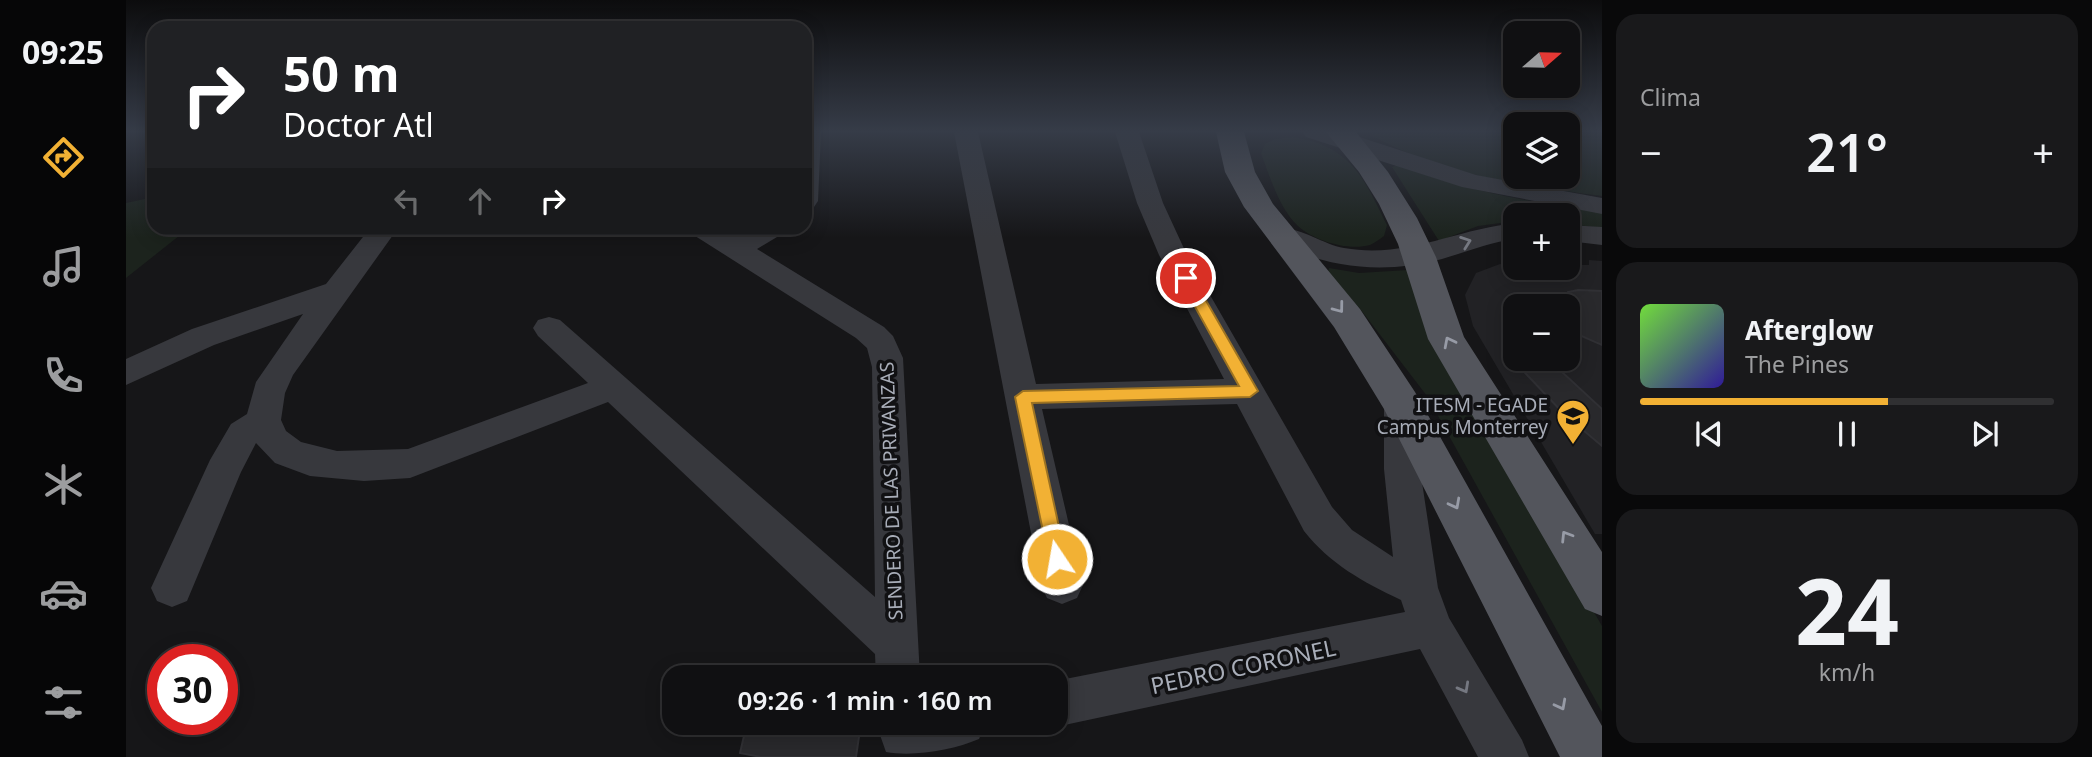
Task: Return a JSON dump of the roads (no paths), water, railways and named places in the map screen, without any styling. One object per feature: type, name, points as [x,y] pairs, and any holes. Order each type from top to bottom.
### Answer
[{"type":"main road","points":[[1240,167],[1248,188],[1346,318],[1401,402],[1589,757]]},
{"type":"main road","points":[[1366,167],[1392,202],[1418,255],[1434,310],[1446,339],[1602,594]]},
{"type":"street","points":[[974,167],[1062,585]]},
{"type":"street","points":[[1140,167],[1165,238],[1332,538],[1424,608]]},
{"type":"street","points":[[1430,167],[1471,182],[1598,213]]},
{"type":"street","points":[[1282,235],[1304,247],[1345,260],[1385,260],[1418,255],[1503,233]]},
{"type":"street","points":[[1580,234],[1602,236]]},
{"type":"street","points":[[379,235],[279,373],[268,393],[263,421],[274,441],[293,456],[319,465],[382,467],[436,455],[613,387]]},
{"type":"street","points":[[713,235],[738,250],[761,235]]},
{"type":"street","name":"SENDERO DE LAS PRIVANZAS","points":[[738,250],[860,326],[883,344],[888,367],[897,660]]},
{"type":"street","points":[[126,373],[193,341],[337,291]]},
{"type":"street","name":"SENDERO DE LAS PRIVANZAS","points":[[549,328],[897,660]]},
{"type":"street","points":[[1023,397],[1250,391]]},
{"type":"street","points":[[1401,402],[1402,469],[1424,608],[1466,693],[1505,757]]},
{"type":"street","points":[[172,588],[223,471],[243,434],[263,421]]},
{"type":"street","name":"PEDRO CORONEL","points":[[1068,701],[1424,608]]},
{"type":"place","name":"ITESM - EGADE Campus Monterrey","points":[[1573,446]]}]
